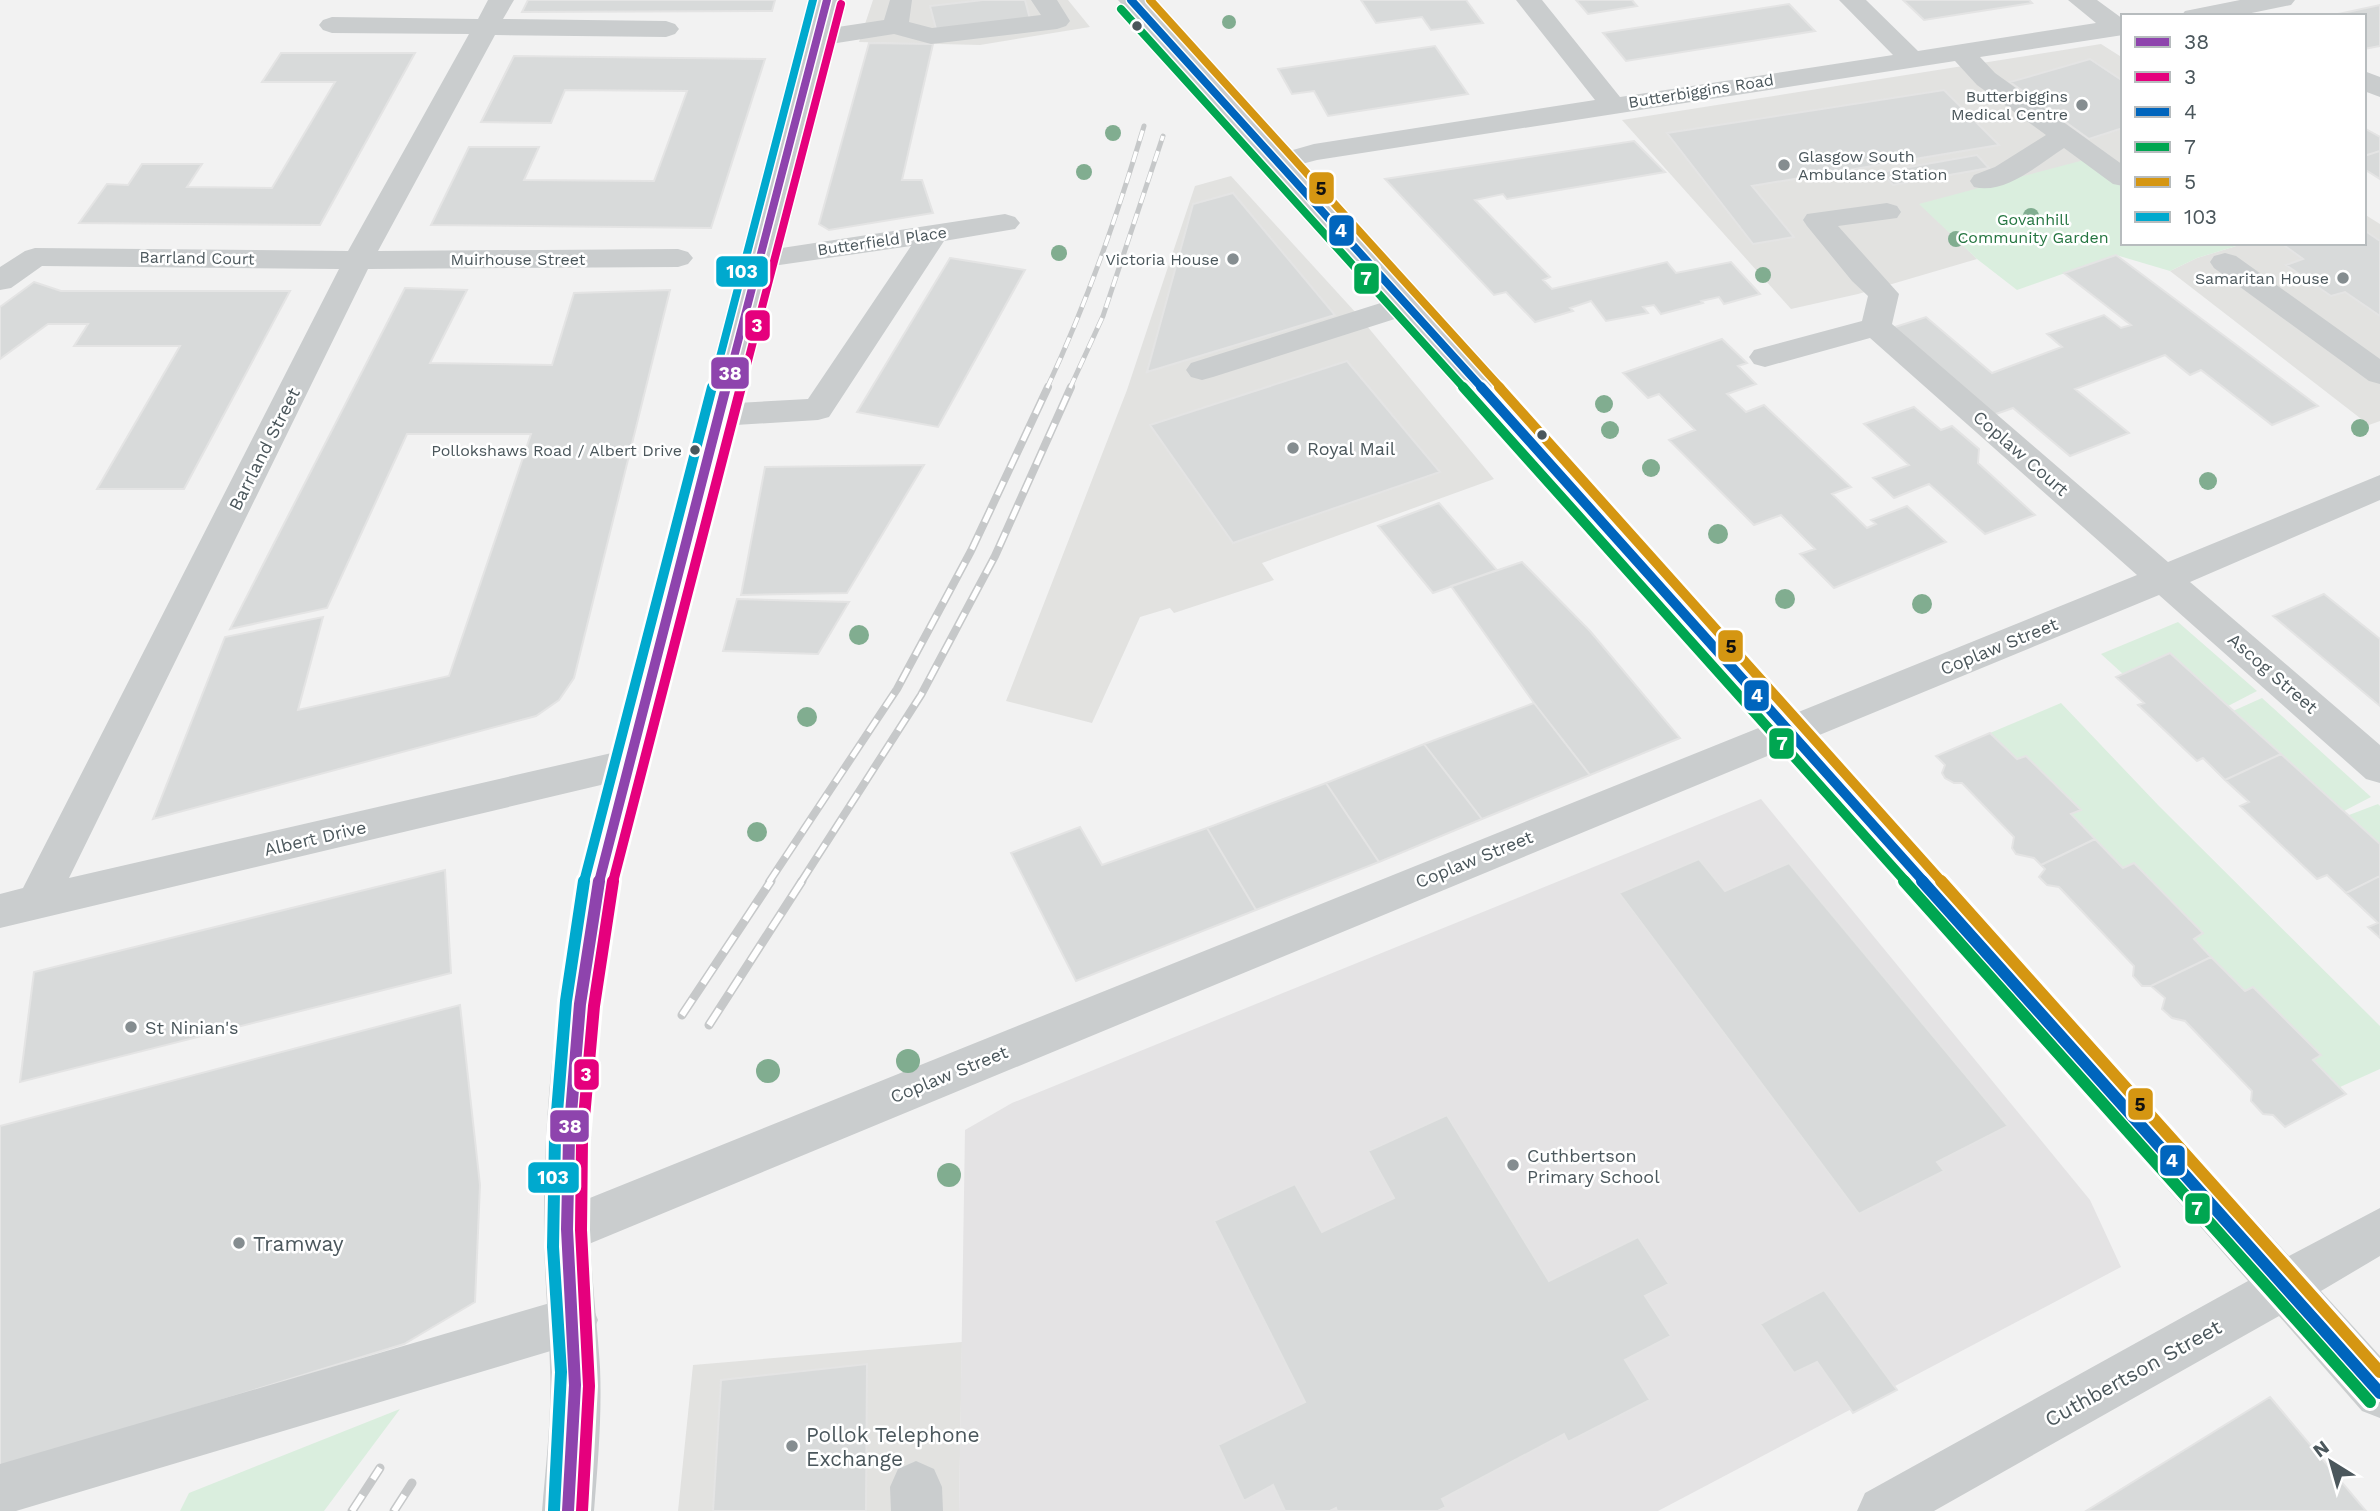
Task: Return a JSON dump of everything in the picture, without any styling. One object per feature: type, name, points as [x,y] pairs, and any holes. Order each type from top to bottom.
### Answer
[{"type":"main road","points":[[568,1511],[574,1440],[574,1320],[567,1230],[570,1085],[582,974],[601,869],[827,0]]},
{"type":"street","points":[[895,26],[902,0]]},
{"type":"street","points":[[818,38],[895,26],[931,36],[1057,21],[1044,0]]},
{"type":"street","points":[[1131,0],[1241,123],[1280,162],[2380,1393]]},
{"type":"street","points":[[1529,0],[1613,105]]},
{"type":"street","points":[[1852,0],[1912,59]]},
{"type":"street","points":[[2081,0],[2120,27]]},
{"type":"street","points":[[2205,14],[2282,0]]},
{"type":"street","points":[[332,25],[494,13],[666,29]]},
{"type":"street","name":"Barrland Street","points":[[18,907],[358,260],[494,13]]},
{"type":"street","name":"Butterbiggins Road","points":[[1280,162],[1314,152],[2120,27]]},
{"type":"street","points":[[1961,51],[1986,79],[2121,177]]},
{"type":"street","points":[[1984,181],[2005,173],[2064,136]]},
{"type":"street","points":[[1765,357],[1876,327],[1884,293],[1863,275],[1817,220],[1887,212]]},
{"type":"street","name":"Butterfield Place","points":[[759,259],[1005,223]]},
{"type":"street","points":[[719,415],[818,410],[934,233]]},
{"type":"street","name":"Barrland Court","points":[[0,281],[35,257],[358,260]]},
{"type":"street","name":"Muirhouse Street","points":[[358,260],[678,258]]},
{"type":"street","points":[[2225,262],[2380,374]]},
{"type":"street","points":[[1202,370],[1407,305]]},
{"type":"street","name":"Coplaw Court","points":[[1876,327],[2165,578]]},
{"type":"street","name":"Coplaw Street","points":[[567,1230],[2165,578],[2380,487]]},
{"type":"street","name":"Ascog Street","points":[[2165,578],[2380,768]]},
{"type":"street","name":"Albert Drive","points":[[18,907],[629,764]]},
{"type":"street","name":"Cuthbertson Street","points":[[1883,1511],[2380,1231]]},
{"type":"street","points":[[0,1490],[574,1320]]},
{"type":"shaded area","points":[[873,0],[1068,0],[1090,27],[980,45],[859,42]]},
{"type":"shaded area","points":[[2101,44],[2121,57],[2121,183],[1920,204],[1977,259],[1858,294],[1791,309],[1622,120]]},
{"type":"shaded area","points":[[1231,176],[1357,314],[1494,479],[1262,563],[1274,580],[1174,613],[1170,608],[1140,617],[1092,723],[1006,701],[1127,390],[1195,186]]},
{"type":"shaded area","points":[[2366,215],[2380,224],[2380,421],[2369,425],[2170,271],[2197,258],[2239,245],[2366,245]]},
{"type":"shaded area","name":"Cuthbertson Primary School","points":[[1761,799],[2090,1200],[2121,1267],[1658,1511],[959,1511],[965,1130],[1012,1103]]},
{"type":"shaded area","points":[[962,1342],[959,1511],[678,1511],[693,1365]]},
{"type":"green space","name":"Govanhill Community Garden","points":[[2084,160],[2121,182],[2121,245],[2239,245],[2197,258],[2170,271],[2116,255],[2017,290],[1977,259],[1919,204]]},
{"type":"green space","points":[[2178,622],[2257,691],[2228,706],[2170,654],[2123,674],[2101,654]]},
{"type":"green space","points":[[2262,698],[2371,797],[2344,811],[2233,711]]},
{"type":"green space","points":[[2061,703],[2159,806],[2380,1026],[2380,1069],[2340,1087],[2313,1060],[2320,1055],[2253,987],[2245,991],[2194,939],[2202,933],[2123,868],[2071,814],[2080,810],[2026,756],[2017,759],[1990,733]]},
{"type":"green space","points":[[2378,804],[2380,806],[2380,844],[2349,815]]},
{"type":"green space","points":[[400,1409],[324,1511],[180,1511],[189,1493]]},
{"type":"building","points":[[528,0],[775,0],[772,11],[522,12]]},
{"type":"building","points":[[983,0],[1025,0],[1030,19],[936,29],[930,6]]},
{"type":"building","points":[[1361,0],[1466,0],[1483,23],[1431,30],[1422,17],[1376,23]]},
{"type":"building","points":[[1576,0],[1632,0],[1637,6],[1588,14]]},
{"type":"building","points":[[1903,0],[2029,0],[2032,3],[1924,20]]},
{"type":"building","points":[[1789,4],[1815,31],[1626,61],[1603,33]]},
{"type":"building","points":[[2380,5],[2380,46],[2366,49],[2366,14],[2338,14]]},
{"type":"building","points":[[869,43],[933,44],[902,180],[922,180],[933,213],[829,230],[819,224]]},
{"type":"building","points":[[1435,46],[1468,94],[1328,116],[1314,91],[1292,94],[1278,69]]},
{"type":"building","points":[[281,53],[415,53],[320,225],[79,223],[107,184],[128,185],[142,164],[202,164],[187,187],[272,188],[335,82],[262,82]]},
{"type":"building","points":[[514,56],[765,59],[711,228],[431,225],[469,147],[539,147],[524,180],[654,181],[687,91],[565,90],[551,123],[481,122]]},
{"type":"building","name":"Butterbiggins Medical Centre","points":[[2090,59],[2121,80],[2121,129],[2089,139],[2010,82]]},
{"type":"building","name":"Glasgow South Ambulance Station","points":[[1944,90],[1999,145],[1752,186],[1794,237],[1753,244],[1667,133]]},
{"type":"building","points":[[2366,129],[2380,137],[2380,151],[2366,155]]},
{"type":"building","points":[[1634,141],[1665,172],[1507,199],[1503,194],[1475,200],[1550,277],[1543,280],[1552,289],[1667,262],[1676,273],[1731,262],[1760,294],[1724,304],[1719,297],[1661,314],[1654,305],[1643,307],[1648,313],[1606,321],[1591,301],[1570,308],[1573,311],[1535,322],[1506,292],[1494,295],[1385,179]]},
{"type":"building","points":[[2380,151],[2380,179],[2366,170],[2366,155]]},
{"type":"building","points":[[1977,155],[1989,168],[1893,185],[1881,172]]},
{"type":"building","name":"Victoria House","points":[[1233,193],[1335,315],[1147,372],[1193,204]]},
{"type":"building","name":"Samaritan House","points":[[2366,231],[2380,241],[2380,316],[2345,292],[2331,296],[2286,265],[2303,259],[2284,245],[2366,245]]},
{"type":"building","points":[[2116,255],[2318,406],[2272,425],[2201,370],[2190,375],[2165,355],[2075,389],[2129,433],[2070,456],[2013,408],[1993,415],[1892,328],[1926,317],[1992,373],[2062,347],[2047,334],[2104,315],[2121,328],[2131,325],[2064,273]]},
{"type":"building","points":[[950,258],[1025,270],[938,427],[857,412]]},
{"type":"building","points":[[34,282],[61,291],[290,291],[184,489],[97,489],[180,346],[74,346],[88,324],[48,324],[0,359],[0,307]]},
{"type":"building","points":[[405,288],[467,290],[430,363],[552,365],[574,293],[670,290],[574,678],[559,700],[536,716],[153,819],[225,637],[323,617],[298,710],[449,676],[531,434],[407,434],[327,608],[230,629]]},
{"type":"building","points":[[1722,339],[1747,363],[1738,366],[1756,384],[1727,394],[1746,412],[1764,405],[1851,487],[1832,494],[1867,528],[1876,524],[1871,520],[1907,506],[1946,542],[1834,588],[1800,554],[1815,549],[1781,515],[1754,525],[1669,440],[1695,430],[1659,394],[1648,398],[1623,373]]},
{"type":"building","name":"Royal Mail","points":[[1347,361],[1440,472],[1233,543],[1150,425]]},
{"type":"building","points":[[1914,407],[1941,430],[1952,426],[1979,449],[1978,463],[2035,515],[1985,534],[1929,484],[1894,498],[1873,478],[1909,465],[1864,424]]},
{"type":"building","points":[[924,465],[847,593],[741,595],[765,467]]},
{"type":"building","points":[[1439,503],[1497,570],[1433,593],[1378,526]]},
{"type":"building","points":[[1522,562],[1590,631],[1680,738],[1590,775],[1534,703],[1451,586]]},
{"type":"building","points":[[2324,594],[2380,639],[2380,706],[2273,616]]},
{"type":"building","points":[[737,599],[849,602],[818,654],[723,651]]},
{"type":"building","points":[[2170,653],[2281,754],[2225,780],[2203,758],[2197,761],[2138,705],[2144,703],[2116,677]]},
{"type":"building","points":[[1534,703],[1590,775],[1482,819],[1424,744]]},
{"type":"building","points":[[1990,733],[2017,759],[2026,756],[2081,810],[2071,814],[2095,839],[2041,865],[2034,858],[2016,854],[2012,848],[2014,837],[1962,783],[1954,783],[1945,778],[1942,773],[1945,765],[1936,756]]},
{"type":"building","points":[[1424,744],[1482,819],[1379,862],[1326,783]]},
{"type":"building","points":[[2281,754],[2380,844],[2380,876],[2346,893],[2327,875],[2317,879],[2240,806],[2249,802],[2225,780]]},
{"type":"building","points":[[1326,783],[1379,862],[1256,910],[1207,828]]},
{"type":"building","points":[[1080,827],[1102,865],[1207,828],[1256,910],[1076,981],[1011,853]]},
{"type":"building","points":[[2095,839],[2123,868],[2134,863],[2203,933],[2194,939],[2211,957],[2151,986],[2142,986],[2133,976],[2134,966],[2059,887],[2047,885],[2039,877],[2045,869],[2041,865]]},
{"type":"building","points":[[1699,859],[1725,891],[1789,863],[2008,1126],[1937,1162],[1944,1171],[1859,1214],[1619,893]]},
{"type":"building","name":"St Ninian's","points":[[445,870],[451,973],[20,1082],[34,972]]},
{"type":"building","points":[[2380,876],[2380,938],[2368,927],[2378,923],[2346,893]]},
{"type":"building","points":[[2211,957],[2245,991],[2253,987],[2321,1055],[2313,1060],[2346,1094],[2285,1127],[2273,1115],[2263,1114],[2251,1101],[2252,1091],[2185,1021],[2172,1018],[2162,1009],[2165,998],[2151,986]]},
{"type":"building","name":"Tramway","points":[[460,1005],[480,1185],[475,1302],[404,1344],[0,1468],[0,1126]]},
{"type":"building","points":[[1447,1115],[1549,1281],[1638,1237],[1669,1284],[1645,1296],[1671,1336],[1625,1360],[1650,1400],[1568,1442],[1564,1434],[1442,1499],[1446,1507],[1438,1511],[1337,1511],[1336,1508],[1330,1511],[1285,1511],[1273,1485],[1244,1501],[1218,1445],[1305,1402],[1214,1221],[1295,1184],[1322,1232],[1394,1198],[1368,1151]]},
{"type":"building","points":[[1824,1290],[1897,1390],[1853,1413],[1817,1362],[1794,1373],[1760,1324]]},
{"type":"building","name":"Pollok Telephone Exchange","points":[[867,1364],[866,1511],[713,1511],[721,1380]]},
{"type":"building","points":[[2270,1397],[2366,1511],[2086,1511]]},
{"type":"railway","points":[[1047,388],[1076,323],[1100,259],[1144,126]]},
{"type":"railway","points":[[1070,388],[1103,316],[1163,136]]},
{"type":"railway","points":[[769,882],[897,689],[971,551],[1048,387]]},
{"type":"railway","points":[[801,882],[921,695],[995,556],[1071,387]]},
{"type":"railway","points":[[682,1015],[771,881]]},
{"type":"railway","points":[[709,1025],[802,881]]},
{"type":"railway","points":[[352,1511],[380,1468]]},
{"type":"railway","points":[[394,1511],[412,1483]]},
{"type":"transit line","name":"103","points":[[554,1510],[561,1372],[553,1247],[553,1183],[561,1046],[579,910],[587,865],[813,0]]},
{"type":"transit line","name":"38","points":[[568,1511],[575,1385],[568,1264],[567,1183],[575,1048],[593,914],[601,869],[827,0]]},
{"type":"transit line","name":"4","points":[[1131,0],[1280,162],[2380,1393]]},
{"type":"transit line","name":"5","points":[[1150,0],[1290,153],[2380,1372]]},
{"type":"transit line","name":"3","points":[[582,1511],[589,1386],[581,1230],[582,1140],[589,1050],[607,917],[615,872],[841,4]]},
{"type":"transit line","name":"7","points":[[1121,9],[1270,171],[2370,1402]]},
{"type":"place","name":"Butterbiggins Medical Centre","points":[[2082,105]]},
{"type":"place","name":"Glasgow South Ambulance Station","points":[[1784,165]]},
{"type":"place","name":"Victoria House","points":[[1233,259]]},
{"type":"place","name":"Samaritan House","points":[[2343,278]]},
{"type":"place","name":"Royal Mail","points":[[1293,448]]},
{"type":"place","name":"Pollokshaws Road / Albert Drive","points":[[695,450]]},
{"type":"place","name":"St Ninian's","points":[[131,1027]]},
{"type":"place","name":"Cuthbertson Primary School","points":[[1513,1165]]},
{"type":"place","name":"Tramway","points":[[239,1243]]},
{"type":"place","name":"Pollok Telephone Exchange","points":[[792,1446]]}]
